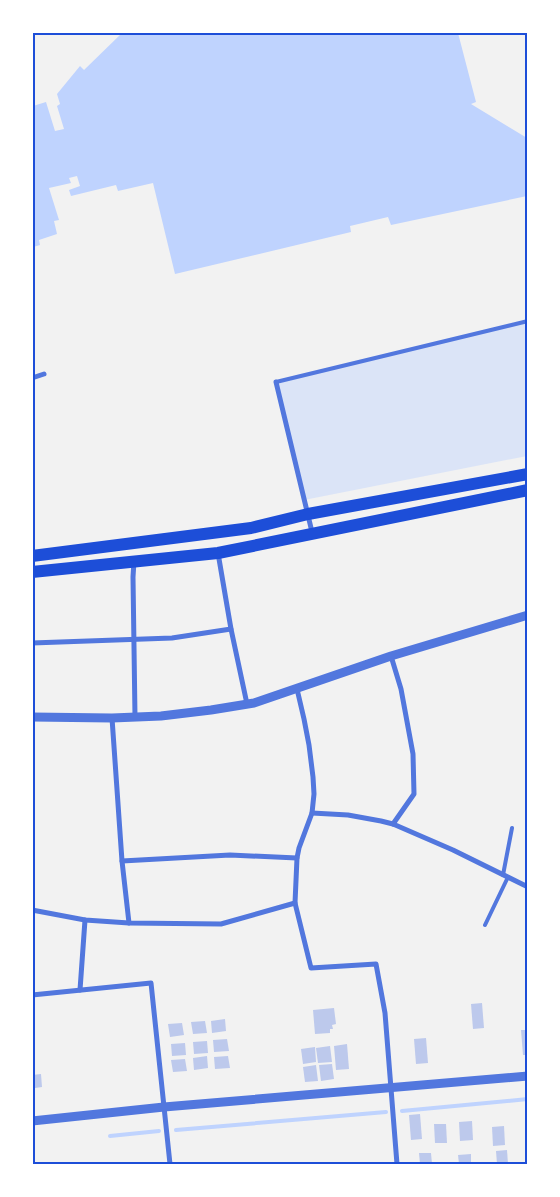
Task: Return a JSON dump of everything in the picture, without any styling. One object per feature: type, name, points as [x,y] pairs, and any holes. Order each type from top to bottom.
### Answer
[{"type":"main road","points":[[32,556],[251,528],[308,514],[528,474]]},
{"type":"main road","points":[[32,572],[218,553],[528,490]]},
{"type":"street","points":[[32,378],[44,374]]},
{"type":"street","points":[[276,382],[312,534]]},
{"type":"street","points":[[218,553],[231,629],[247,704]]},
{"type":"street","points":[[134,561],[135,717]]},
{"type":"street","points":[[32,717],[135,717],[212,710],[247,704],[266,700],[391,656],[528,615]]},
{"type":"street","points":[[32,643],[172,638],[231,629]]},
{"type":"street","points":[[391,656],[401,689],[413,754],[414,794],[393,824]]},
{"type":"street","points":[[297,689],[304,719],[313,777],[312,813],[297,858],[295,903],[311,968],[376,964],[385,1013],[397,1164]]},
{"type":"street","points":[[112,718],[122,861],[129,923]]},
{"type":"street","points":[[312,813],[348,815],[393,824],[453,850],[528,887]]},
{"type":"street","points":[[122,861],[230,855],[297,858]]},
{"type":"street","points":[[32,910],[85,920],[129,923],[222,924],[295,903]]},
{"type":"street","points":[[80,990],[85,920]]},
{"type":"street","points":[[32,995],[151,983],[170,1164]]},
{"type":"street","points":[[32,1121],[164,1107],[528,1076]]},
{"type":"lane","points":[[276,382],[528,321]]},
{"type":"lane","points":[[486,925],[505,876],[512,828]]},
{"type":"shaded area","points":[[527,321],[527,456],[304,500],[276,382]]},
{"type":"water","points":[[122,33],[458,33],[476,102],[471,104],[527,138],[527,196],[391,225],[388,217],[350,226],[351,232],[175,274],[153,183],[118,191],[116,185],[71,196],[69,190],[80,186],[77,176],[69,178],[71,183],[49,188],[59,220],[54,221],[57,234],[39,240],[40,245],[33,247],[33,106],[46,102],[55,131],[64,129],[57,106],[60,104],[57,94],[80,66],[84,70]]},
{"type":"building","points":[[482,1003],[484,1028],[473,1029],[471,1004]]},
{"type":"building","points":[[334,1008],[336,1024],[332,1025],[333,1029],[330,1029],[330,1033],[315,1034],[313,1010]]},
{"type":"building","points":[[225,1019],[226,1031],[212,1033],[211,1021]]},
{"type":"building","points":[[205,1021],[207,1033],[193,1034],[191,1022]]},
{"type":"building","points":[[182,1023],[184,1035],[170,1037],[168,1024]]},
{"type":"building","points":[[521,1030],[528,1030],[528,1055],[523,1055]]},
{"type":"building","points":[[426,1038],[428,1063],[416,1064],[414,1039]]},
{"type":"building","points":[[227,1039],[229,1051],[214,1052],[213,1040]]},
{"type":"building","points":[[207,1041],[208,1053],[194,1054],[193,1042]]},
{"type":"building","points":[[185,1043],[186,1055],[172,1056],[171,1044]]},
{"type":"building","points":[[347,1044],[349,1069],[336,1070],[334,1046]]},
{"type":"building","points":[[330,1046],[332,1062],[318,1063],[316,1048]]},
{"type":"building","points":[[315,1047],[316,1062],[303,1064],[301,1049]]},
{"type":"building","points":[[207,1056],[208,1068],[194,1070],[193,1058]]},
{"type":"building","points":[[228,1056],[230,1068],[215,1069],[214,1057]]},
{"type":"building","points":[[185,1059],[187,1071],[173,1072],[171,1060]]},
{"type":"building","points":[[332,1064],[334,1079],[321,1081],[319,1065]]},
{"type":"building","points":[[316,1065],[318,1081],[305,1082],[303,1067]]},
{"type":"building","points":[[41,1074],[42,1087],[35,1088],[35,1091],[32,1091],[32,1075]]},
{"type":"building","points":[[420,1114],[422,1139],[411,1140],[409,1115]]},
{"type":"building","points":[[472,1121],[473,1140],[460,1141],[459,1122]]},
{"type":"building","points":[[434,1124],[446,1124],[447,1143],[435,1143]]},
{"type":"building","points":[[504,1126],[505,1145],[493,1146],[492,1127]]},
{"type":"building","points":[[507,1150],[508,1164],[497,1164],[496,1151]]},
{"type":"building","points":[[419,1153],[431,1153],[432,1164],[420,1164]]},
{"type":"building","points":[[471,1154],[471,1164],[459,1164],[458,1155]]},
{"type":"waterway","points":[[402,1111],[528,1099]]},
{"type":"waterway","points":[[176,1130],[386,1112]]},
{"type":"waterway","points":[[110,1136],[159,1131]]}]
